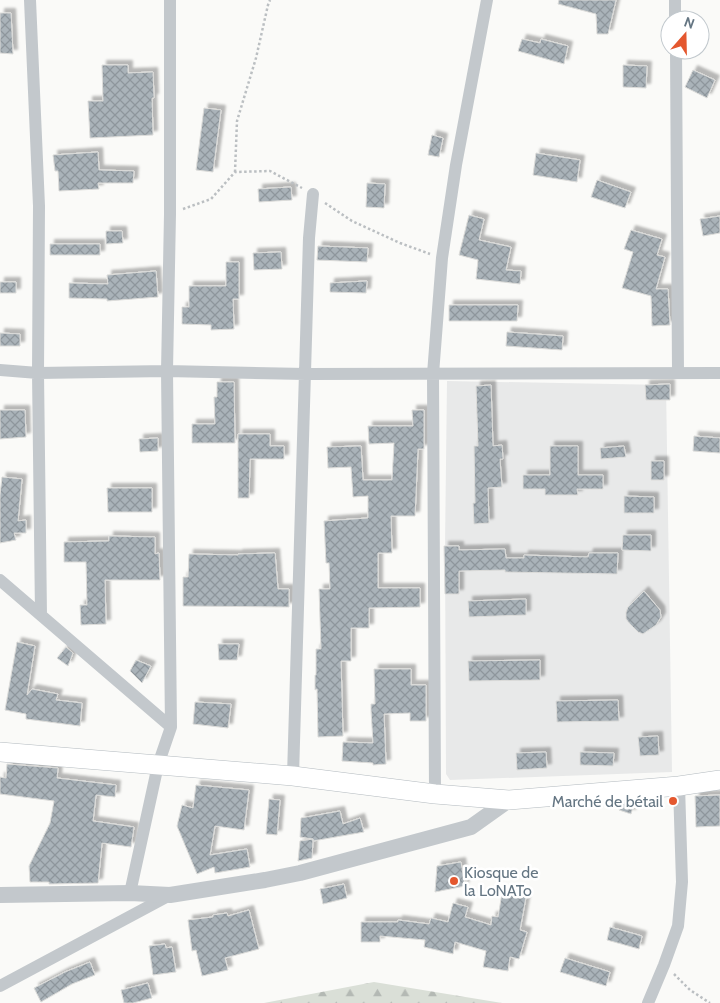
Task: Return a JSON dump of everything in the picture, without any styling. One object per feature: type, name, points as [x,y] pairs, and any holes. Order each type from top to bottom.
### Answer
[{"type":"main road","points":[[0,752],[293,776],[435,794],[509,800],[679,786],[720,780]]},
{"type":"street","points":[[30,0],[39,206],[40,615]]},
{"type":"street","points":[[130,894],[158,766],[171,727],[166,371],[170,214],[170,0]]},
{"type":"street","points":[[435,794],[433,374],[442,258],[456,165],[487,0]]},
{"type":"street","points":[[676,60],[678,372]]},
{"type":"street","points":[[293,776],[309,238],[312,194]]},
{"type":"street","points":[[0,370],[38,373],[166,371],[306,374],[720,373]]},
{"type":"street","points":[[0,580],[171,727]]},
{"type":"street","points":[[648,1003],[678,926],[682,882],[679,786]]},
{"type":"street","points":[[0,895],[170,895],[282,877],[470,827],[509,800]]},
{"type":"street","points":[[0,986],[170,895]]},
{"type":"path","points":[[170,214],[211,199],[235,172],[237,121],[256,58],[270,0]]},
{"type":"path","points":[[235,172],[270,171],[312,194],[352,221],[400,243],[442,258]]},
{"type":"path","points":[[664,965],[690,990],[710,1003]]},
{"type":"shaded area","points":[[447,381],[666,385],[672,772],[450,780],[446,774],[445,546]]},
{"type":"green space","points":[[374,982],[502,1003],[264,1003]]},
{"type":"building","points":[[559,0],[616,0],[608,34],[597,34],[596,14],[558,4]]},
{"type":"building","points":[[0,13],[11,13],[13,54],[0,53]]},
{"type":"building","points":[[522,39],[540,43],[541,39],[568,46],[564,64],[518,51]]},
{"type":"building","points":[[102,65],[128,65],[128,73],[153,72],[153,135],[90,138],[88,101],[103,101]]},
{"type":"building","points":[[623,65],[647,66],[646,88],[623,87]]},
{"type":"building","points":[[693,70],[715,80],[707,98],[685,87]]},
{"type":"building","points":[[204,108],[221,110],[213,172],[196,170]]},
{"type":"building","points":[[432,135],[443,138],[439,157],[428,155]]},
{"type":"building","points":[[98,152],[99,170],[134,171],[133,183],[98,183],[99,189],[59,191],[58,171],[55,171],[53,155]]},
{"type":"building","points":[[536,153],[580,160],[577,182],[533,175]]},
{"type":"building","points":[[597,180],[631,192],[625,208],[591,197]]},
{"type":"building","points":[[367,183],[385,184],[384,208],[366,207]]},
{"type":"building","points":[[291,187],[292,200],[259,202],[258,189]]},
{"type":"building","points":[[469,215],[484,219],[479,240],[511,247],[506,270],[521,271],[520,284],[476,279],[478,260],[459,255]]},
{"type":"building","points":[[720,216],[720,233],[703,236],[700,219]]},
{"type":"building","points":[[631,230],[662,239],[657,255],[665,257],[656,289],[668,289],[670,325],[652,326],[651,296],[622,288],[633,252],[624,249]]},
{"type":"building","points":[[106,231],[122,231],[123,243],[106,244]]},
{"type":"building","points":[[50,244],[100,244],[100,255],[50,255]]},
{"type":"building","points":[[318,246],[368,248],[367,262],[317,260]]},
{"type":"building","points":[[281,252],[282,269],[254,270],[253,253]]},
{"type":"building","points":[[226,262],[239,262],[239,299],[233,299],[234,329],[211,330],[211,325],[182,324],[182,307],[189,307],[189,286],[226,286]]},
{"type":"building","points":[[156,271],[158,297],[107,301],[107,299],[69,298],[69,283],[108,284],[107,275]]},
{"type":"building","points":[[367,281],[366,293],[330,292],[330,283]]},
{"type":"building","points":[[0,282],[16,282],[16,293],[0,293]]},
{"type":"building","points":[[449,305],[518,305],[517,321],[449,321]]},
{"type":"building","points":[[507,332],[563,336],[562,350],[506,346]]},
{"type":"building","points":[[0,333],[20,334],[20,346],[0,346]]},
{"type":"building","points":[[217,382],[234,382],[235,443],[192,443],[192,424],[215,424],[214,397],[217,397]]},
{"type":"building","points":[[670,384],[670,400],[646,400],[645,385]]},
{"type":"building","points":[[491,385],[493,446],[502,445],[503,459],[500,459],[502,487],[488,488],[489,523],[474,524],[474,446],[478,446],[476,386]]},
{"type":"building","points":[[0,410],[25,410],[26,437],[0,439]]},
{"type":"building","points":[[412,410],[424,410],[424,449],[418,449],[415,516],[391,516],[392,553],[378,553],[378,588],[420,588],[420,607],[369,608],[369,628],[351,628],[351,661],[341,661],[343,736],[318,737],[315,675],[316,649],[321,649],[319,589],[330,589],[329,563],[326,563],[324,521],[368,518],[368,496],[353,497],[351,467],[328,468],[327,447],[361,446],[363,480],[392,480],[394,443],[369,444],[368,426],[413,426]]},
{"type":"building","points":[[238,434],[270,434],[270,446],[284,446],[284,459],[250,459],[249,498],[238,498]]},
{"type":"building","points":[[694,436],[720,438],[720,453],[693,451]]},
{"type":"building","points":[[158,438],[158,451],[140,452],[139,439]]},
{"type":"building","points":[[550,446],[578,446],[578,475],[603,475],[603,489],[577,489],[578,495],[545,495],[545,489],[523,489],[523,475],[550,475]]},
{"type":"building","points":[[624,446],[626,457],[601,459],[600,448]]},
{"type":"building","points":[[651,461],[664,461],[664,480],[651,480]]},
{"type":"building","points":[[2,477],[22,479],[18,521],[26,520],[26,533],[14,533],[16,540],[0,543],[0,495]]},
{"type":"building","points":[[107,488],[152,488],[152,512],[108,512]]},
{"type":"building","points":[[624,496],[654,497],[654,513],[624,513]]},
{"type":"building","points":[[623,535],[651,535],[651,551],[622,550]]},
{"type":"building","points":[[109,536],[155,537],[155,554],[159,553],[160,580],[105,580],[106,624],[81,625],[80,605],[87,605],[86,562],[64,562],[64,542],[109,541]]},
{"type":"building","points":[[444,546],[459,546],[459,550],[505,549],[506,558],[524,558],[524,555],[588,557],[589,553],[618,553],[617,574],[505,572],[505,570],[459,571],[459,594],[445,594]]},
{"type":"building","points":[[275,553],[278,589],[289,589],[289,607],[183,606],[183,577],[188,577],[189,554],[238,555]]},
{"type":"building","points":[[644,591],[660,610],[661,617],[656,625],[643,634],[638,632],[626,619],[626,612],[628,607]]},
{"type":"building","points":[[526,599],[526,615],[469,617],[468,601]]},
{"type":"building","points":[[17,642],[35,646],[27,695],[32,689],[58,694],[56,700],[82,703],[80,726],[26,719],[26,714],[5,710]]},
{"type":"building","points":[[218,644],[239,644],[237,660],[219,660]]},
{"type":"building","points":[[66,647],[73,653],[68,666],[57,658]]},
{"type":"building","points":[[136,660],[151,666],[142,683],[130,671]]},
{"type":"building","points":[[540,660],[540,680],[469,681],[468,661]]},
{"type":"building","points":[[374,669],[411,669],[411,685],[426,685],[426,721],[410,721],[410,713],[384,714],[386,764],[373,765],[373,763],[342,761],[343,742],[373,743],[371,704],[375,704]]},
{"type":"building","points":[[618,700],[619,721],[557,722],[556,701]]},
{"type":"building","points":[[195,702],[231,704],[228,728],[193,724]]},
{"type":"building","points":[[658,736],[659,755],[640,756],[638,737]]},
{"type":"building","points":[[546,752],[547,768],[517,770],[516,753]]},
{"type":"building","points":[[580,752],[614,753],[613,766],[580,765]]},
{"type":"building","points":[[7,764],[58,768],[57,778],[116,785],[115,797],[96,795],[93,821],[134,827],[131,847],[102,843],[98,883],[49,884],[49,882],[30,882],[29,866],[50,823],[54,801],[0,794],[0,777],[6,778]]},
{"type":"building","points":[[196,785],[249,790],[244,830],[215,826],[210,855],[247,849],[250,867],[215,873],[214,867],[197,874],[177,826],[182,805],[193,808]]},
{"type":"building","points":[[720,795],[720,826],[696,827],[695,796]]},
{"type":"building","points":[[269,799],[280,800],[277,835],[266,834]]},
{"type":"building","points":[[635,801],[631,814],[619,810],[621,802]]},
{"type":"building","points":[[340,811],[343,824],[360,818],[364,832],[313,841],[313,839],[300,837],[301,818]]},
{"type":"building","points":[[313,839],[312,858],[298,861],[300,841]]},
{"type":"building","points":[[461,862],[465,886],[435,892],[437,866]]},
{"type":"building","points":[[344,884],[347,898],[323,904],[320,889]]},
{"type":"building","points":[[502,893],[526,897],[520,930],[527,932],[519,959],[510,957],[508,971],[483,967],[486,951],[455,942],[453,954],[424,947],[425,940],[380,936],[380,942],[361,942],[361,922],[398,922],[398,920],[429,924],[431,918],[448,922],[453,903],[468,907],[465,917],[491,925],[492,916],[498,917]]},
{"type":"building","points":[[249,910],[259,949],[225,958],[228,970],[202,976],[196,950],[192,951],[188,920],[227,913],[228,916]]},
{"type":"building","points":[[610,927],[642,936],[639,949],[607,940]]},
{"type":"building","points":[[165,944],[166,948],[172,947],[176,972],[153,975],[149,946]]},
{"type":"building","points":[[565,958],[610,972],[606,986],[560,972]]},
{"type":"building","points":[[90,962],[95,975],[72,984],[41,1002],[34,988]]},
{"type":"building","points":[[148,983],[152,998],[133,1003],[124,1003],[121,990]]},
{"type":"place","name":"Marché de bétail","points":[[673,801]]},
{"type":"place","name":"Kiosque de la LoNATo","points":[[454,881]]}]
